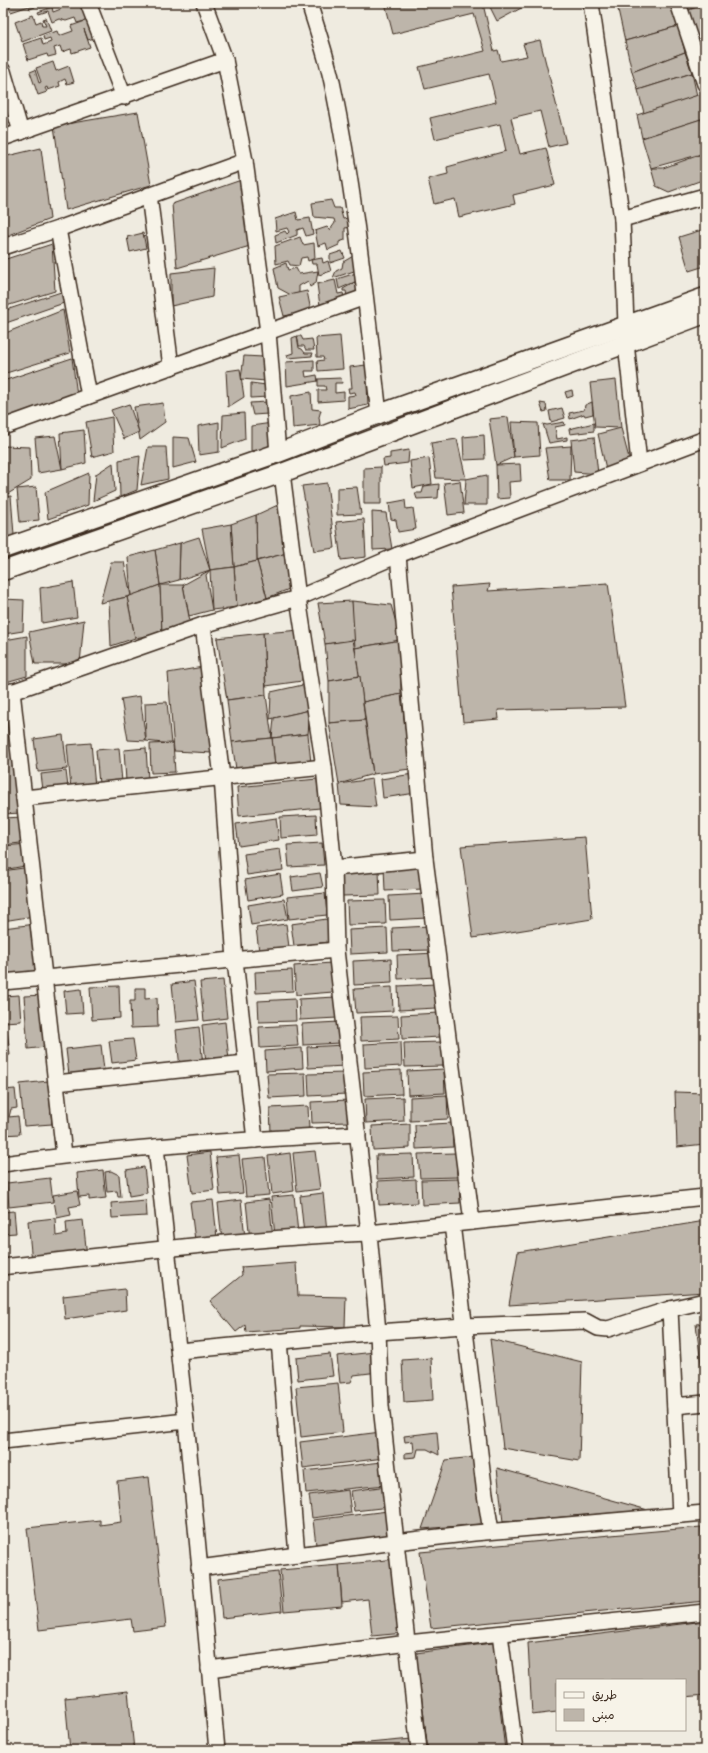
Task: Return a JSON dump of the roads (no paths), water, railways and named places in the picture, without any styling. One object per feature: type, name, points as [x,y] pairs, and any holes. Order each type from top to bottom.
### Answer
[{"type":"street","points":[[88,3],[124,97]]},
{"type":"street","points":[[204,3],[225,60],[246,161],[268,332],[278,453]]},
{"type":"street","points":[[309,3],[332,80],[346,160],[379,414]]},
{"type":"street","points":[[591,3],[622,219],[626,334],[639,463]]},
{"type":"street","points":[[678,3],[705,84]]},
{"type":"street","points":[[3,138],[124,97],[225,60]]},
{"type":"street","points":[[3,71],[21,132]]},
{"type":"street","points":[[3,247],[58,229],[246,161]]},
{"type":"street","points":[[149,195],[171,367]]},
{"type":"street","points":[[622,219],[705,196]]},
{"type":"street","points":[[58,229],[89,396]]},
{"type":"street","points":[[3,427],[365,297]]},
{"type":"street","points":[[3,570],[282,473],[626,334],[705,297]]},
{"type":"street","points":[[3,549],[278,453],[379,414],[626,334],[705,314]]},
{"type":"street","points":[[64,1155],[24,798],[8,693],[203,625],[298,598],[398,555],[705,439]]},
{"type":"street","points":[[282,473],[298,598],[324,767],[334,868],[336,950],[369,1233],[378,1332],[381,1406],[419,1750]]},
{"type":"street","points":[[398,555],[425,859],[472,1222]]},
{"type":"street","points":[[203,625],[222,778],[235,960],[254,1140]]},
{"type":"street","points":[[24,798],[324,767]]},
{"type":"street","points":[[334,868],[425,859]]},
{"type":"street","points":[[3,982],[336,950]]},
{"type":"street","points":[[56,1083],[246,1064]]},
{"type":"street","points":[[3,1164],[64,1155],[156,1147],[358,1134]]},
{"type":"street","points":[[156,1147],[179,1351],[217,1750]]},
{"type":"street","points":[[3,1267],[168,1249],[330,1234],[369,1233],[705,1197]]},
{"type":"street","points":[[452,1224],[485,1494],[491,1531]]},
{"type":"street","points":[[179,1351],[378,1332],[464,1326],[585,1321],[598,1328],[608,1329],[670,1309],[705,1301]]},
{"type":"street","points":[[670,1309],[680,1515]]},
{"type":"street","points":[[279,1341],[297,1555]]},
{"type":"street","points":[[675,1406],[705,1403]]},
{"type":"street","points":[[3,1441],[186,1421]]},
{"type":"street","points":[[199,1568],[491,1531],[705,1513]]},
{"type":"street","points":[[209,1669],[408,1643],[705,1612]]},
{"type":"street","points":[[500,1634],[515,1750]]}]
